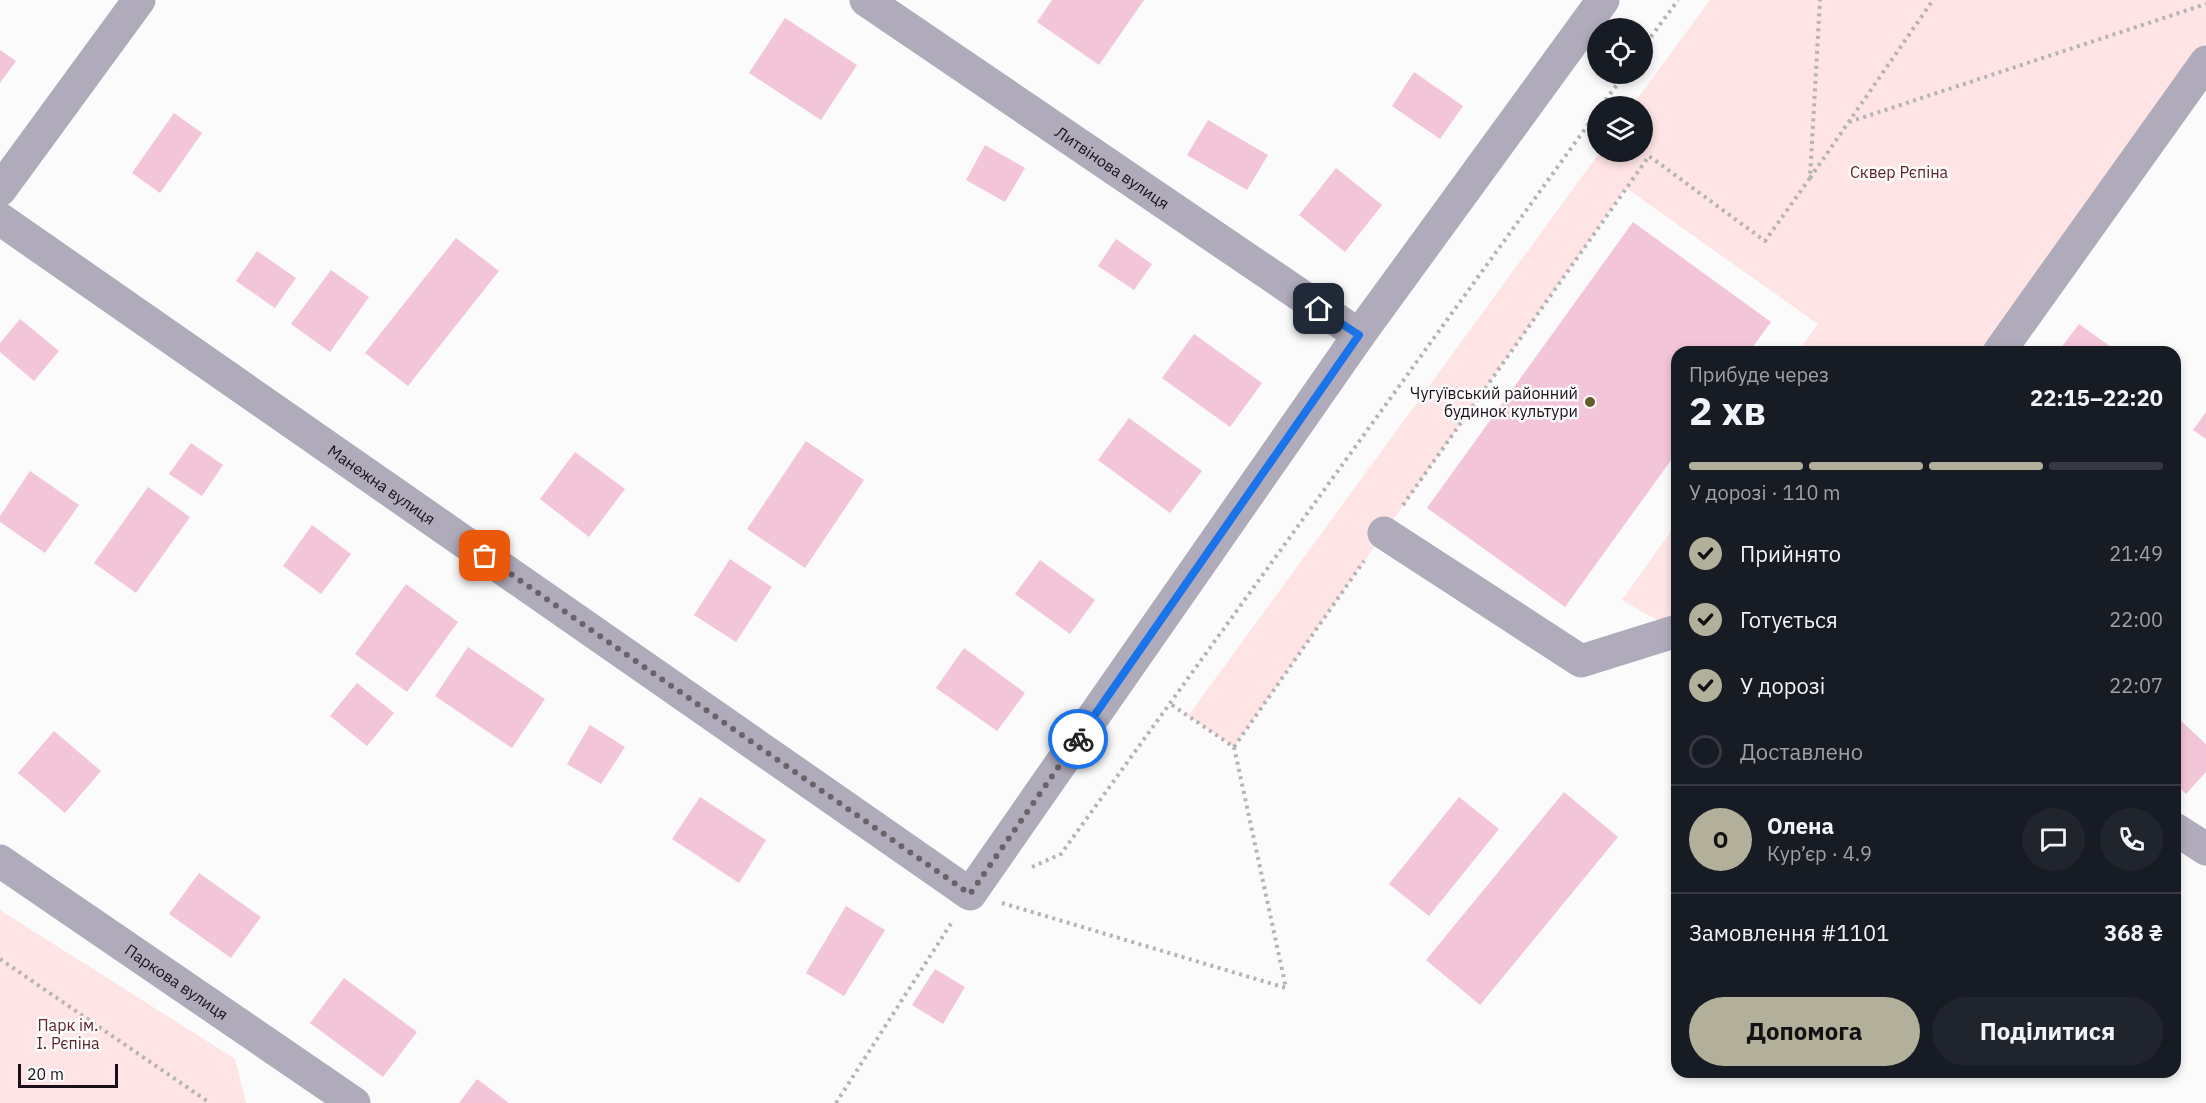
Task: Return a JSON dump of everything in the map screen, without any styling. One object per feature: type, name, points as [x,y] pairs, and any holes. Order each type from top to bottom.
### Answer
[{"type":"street","points":[[0,190],[139,0]]},
{"type":"street","name":"Литвінова вулиця","points":[[866,0],[1359,335]]},
{"type":"street","points":[[970,894],[1359,335],[1602,0]]},
{"type":"street","points":[[2003,346],[2206,62]]},
{"type":"street","name":"Манежна вулиця","points":[[0,219],[970,894]]},
{"type":"street","points":[[1383,533],[1581,661],[1671,633]]},
{"type":"street","points":[[2181,833],[2206,849]]},
{"type":"street","name":"Паркова вулиця","points":[[0,861],[354,1103]]},
{"type":"path","points":[[1653,34],[1678,0]]},
{"type":"path","points":[[1810,178],[1820,0]]},
{"type":"path","points":[[1234,747],[1649,156],[1765,241],[1933,0]]},
{"type":"path","points":[[1849,122],[2206,4]]},
{"type":"path","points":[[1031,867],[1061,854],[1587,126]]},
{"type":"path","points":[[836,1103],[970,894],[1286,988],[1234,747],[1169,703]]},
{"type":"path","points":[[0,959],[210,1103]]},
{"type":"green space","name":"Сквер Рєпіна","points":[[1710,0],[2206,0],[2206,43],[1982,346],[1802,346],[1818,324],[1626,188],[1234,747],[1188,716],[1593,162],[1653,162],[1653,96],[1639,96],[1648,84],[1653,84],[1653,77]]},
{"type":"green space","points":[[1671,531],[1671,619],[1662,623],[1622,600]]},
{"type":"green space","name":"Парк ім. І. Рєпіна","points":[[0,910],[235,1059],[246,1103],[0,1103]]},
{"type":"building","points":[[1052,0],[1144,0],[1099,65],[1037,22]]},
{"type":"building","points":[[785,18],[857,65],[821,120],[749,73]]},
{"type":"building","points":[[0,50],[16,61],[0,83]]},
{"type":"building","points":[[1414,72],[1463,106],[1440,139],[1392,106]]},
{"type":"building","points":[[174,113],[202,133],[160,193],[132,173]]},
{"type":"building","points":[[1208,120],[1268,155],[1247,190],[1187,155]]},
{"type":"building","points":[[985,145],[1025,168],[1005,202],[966,180]]},
{"type":"building","points":[[1336,168],[1382,205],[1345,252],[1299,215]]},
{"type":"building","name":"Чугуївський районний будинок культури","points":[[1633,222],[1771,322],[1753,346],[1671,346],[1671,460],[1565,607],[1427,508]]},
{"type":"building","points":[[456,238],[499,271],[408,386],[365,353]]},
{"type":"building","points":[[1116,239],[1152,264],[1134,290],[1098,266]]},
{"type":"building","points":[[257,251],[296,278],[275,308],[236,281]]},
{"type":"building","points":[[331,270],[369,297],[330,352],[291,324]]},
{"type":"building","points":[[20,319],[59,351],[34,381],[0,352],[0,343]]},
{"type":"building","points":[[2079,324],[2110,346],[2062,346]]},
{"type":"building","points":[[1194,334],[1262,383],[1230,427],[1162,378]]},
{"type":"building","points":[[2206,412],[2206,439],[2193,430]]},
{"type":"building","points":[[1129,418],[1202,471],[1170,513],[1098,460]]},
{"type":"building","points":[[806,441],[864,480],[805,568],[747,529]]},
{"type":"building","points":[[191,443],[223,465],[202,496],[169,474]]},
{"type":"building","points":[[575,452],[625,489],[589,537],[540,499]]},
{"type":"building","points":[[30,471],[79,505],[45,553],[0,522],[0,516]]},
{"type":"building","points":[[148,487],[190,517],[136,593],[94,563]]},
{"type":"building","points":[[312,525],[351,554],[321,594],[283,566]]},
{"type":"building","points":[[730,559],[772,587],[736,642],[694,615]]},
{"type":"building","points":[[1040,560],[1095,600],[1070,634],[1015,594]]},
{"type":"building","points":[[406,584],[458,622],[407,692],[355,654]]},
{"type":"building","points":[[468,647],[545,699],[512,748],[435,696]]},
{"type":"building","points":[[964,648],[1025,693],[997,731],[936,688]]},
{"type":"building","points":[[357,683],[394,713],[367,746],[330,716]]},
{"type":"building","points":[[2181,721],[2206,744],[2206,772],[2186,794],[2181,789]]},
{"type":"building","points":[[590,725],[625,747],[601,784],[567,764]]},
{"type":"building","points":[[54,731],[101,771],[65,813],[18,773]]},
{"type":"building","points":[[1564,792],[1618,837],[1480,1005],[1426,960]]},
{"type":"building","points":[[700,797],[766,840],[739,883],[672,839]]},
{"type":"building","points":[[1459,797],[1499,829],[1429,916],[1389,884]]},
{"type":"building","points":[[199,873],[261,917],[231,958],[169,914]]},
{"type":"building","points":[[846,906],[885,930],[844,996],[806,973]]},
{"type":"building","points":[[935,969],[965,987],[943,1024],[912,1005]]},
{"type":"building","points":[[344,978],[417,1032],[383,1077],[310,1023]]},
{"type":"building","points":[[477,1079],[509,1103],[459,1103]]},
{"type":"way so far","points":[[485,556],[970,894],[1078,739]]},
{"type":"place","name":"Чугуївський районний будинок культури","points":[[1590,402]]},
{"type":"route","points":[[1078,739],[1359,335],[1319,309]]}]
